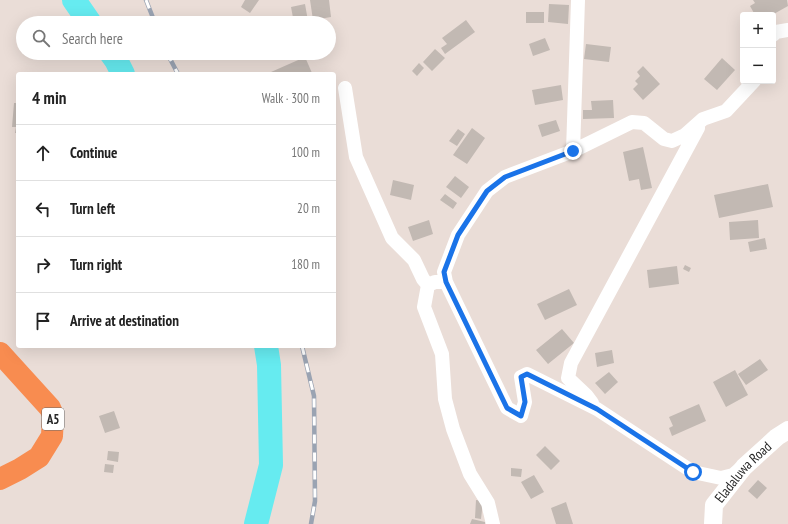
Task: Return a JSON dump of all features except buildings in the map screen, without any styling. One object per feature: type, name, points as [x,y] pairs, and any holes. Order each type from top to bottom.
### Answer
[{"type":"highway","name":"A5","points":[[0,353],[50,408],[53,415],[52,436],[38,457],[20,469],[0,479]]},
{"type":"street","points":[[573,151],[578,0]]},
{"type":"street","points":[[776,32],[788,30]]},
{"type":"street","points":[[744,467],[733,475],[722,478],[693,472],[597,409],[527,374],[521,377],[525,402],[521,416],[507,408],[446,282],[444,272],[458,235],[487,191],[505,177],[573,151],[632,122],[644,123],[664,139],[672,141],[685,135],[703,119],[726,111],[751,84]]},
{"type":"street","points":[[345,88],[356,157],[392,238],[414,260],[423,280],[428,285]]},
{"type":"street","points":[[597,409],[586,395],[568,378],[571,363],[703,119]]},
{"type":"street","points":[[428,285],[435,282],[446,282]]},
{"type":"street","points":[[428,285],[424,307],[442,354],[446,399],[453,429],[470,474],[488,503],[493,524]]},
{"type":"street","name":"Eladaluwa Road","points":[[713,524],[714,505],[744,467],[777,437],[788,430]]},
{"type":"waterway","points":[[74,0],[85,16]]},
{"type":"waterway","points":[[116,60],[122,72]]},
{"type":"waterway","points":[[256,524],[271,465],[269,365],[266,348]]},
{"type":"railway","points":[[146,0],[152,16]]},
{"type":"railway","points":[[171,60],[177,72]]},
{"type":"railway","points":[[302,348],[314,396],[315,501],[311,524]]},
{"type":"route","points":[[573,151],[505,177],[487,191],[458,235],[444,272],[446,282],[507,408],[521,416],[525,402],[521,377],[527,374],[597,409],[693,472]]}]
